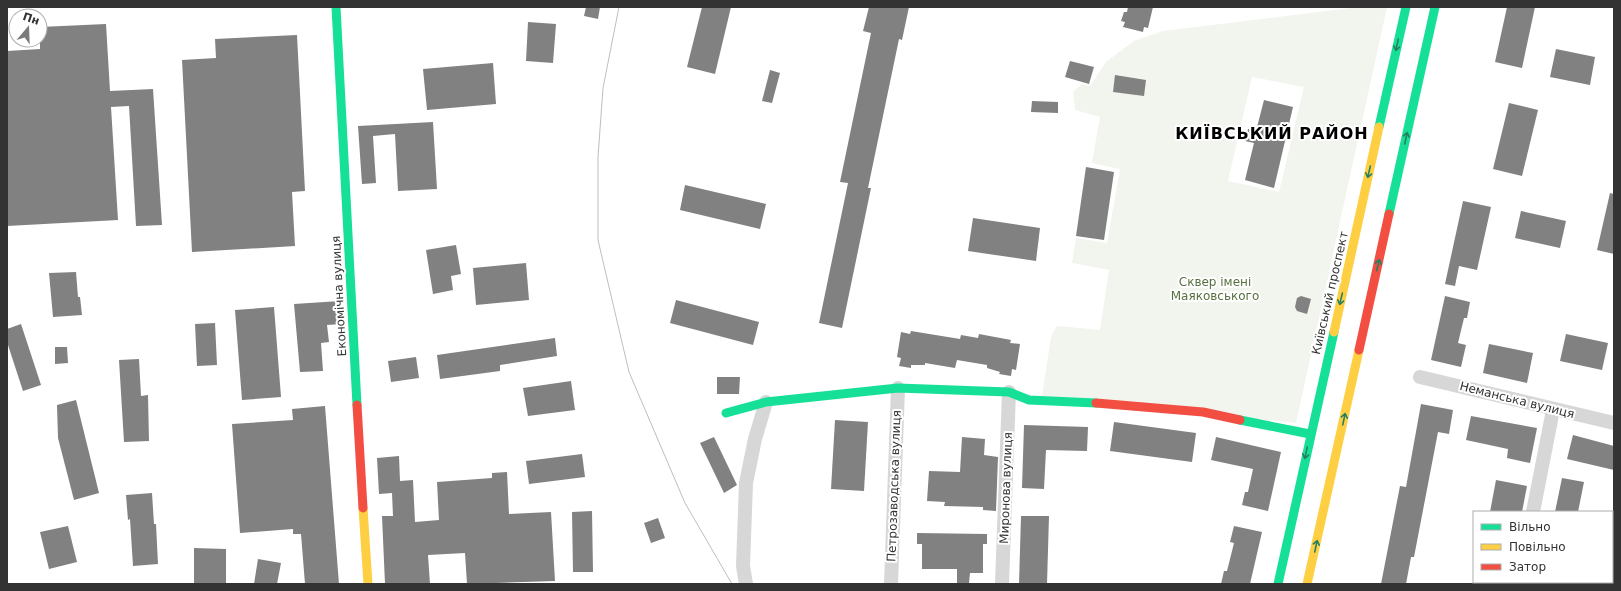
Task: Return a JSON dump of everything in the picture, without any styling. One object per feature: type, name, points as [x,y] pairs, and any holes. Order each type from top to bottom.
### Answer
[{"type":"main road","name":"Економічна вулиця","points":[[336,7],[362,508],[368,584]]},
{"type":"main road","name":"Київський проспект","points":[[1278,584],[1310,434],[1406,7]]},
{"type":"main road","points":[[1307,584],[1435,7]]},
{"type":"main road","points":[[726,414],[766,402],[898,388],[1009,392],[1029,400],[1100,403],[1203,412],[1310,434]]},
{"type":"street","name":"Неманська вулиця","points":[[1420,377],[1553,410],[1614,423]]},
{"type":"street","name":"Петрозаводська вулиця","points":[[890,584],[898,388]]},
{"type":"street","name":"Миронова вулиця","points":[[1002,584],[1009,392]]},
{"type":"street","points":[[746,584],[743,566],[746,483],[755,439],[766,402]]},
{"type":"street","points":[[1533,511],[1553,410]]},
{"type":"green space","name":"Сквер імені Маяковського","points":[[1359,7],[1387,7],[1296,423],[1042,396],[1051,337],[1057,326],[1100,330],[1109,270],[1072,263],[1076,238],[1107,243],[1120,169],[1092,163],[1100,117],[1075,110],[1073,92],[1082,84],[1090,86],[1106,62],[1134,41],[1163,31]],"holes":[[[1252,77],[1304,87],[1279,192],[1228,181]]]},
{"type":"building","points":[[586,7],[600,7],[598,19],[584,16]]},
{"type":"building","points":[[702,7],[731,7],[715,74],[687,67]]},
{"type":"building","points":[[869,7],[909,7],[902,40],[899,39],[868,188],[871,188],[842,328],[819,323],[848,183],[840,182],[871,33],[863,31]]},
{"type":"building","points":[[1128,7],[1153,7],[1148,28],[1144,27],[1143,32],[1123,27],[1125,22],[1121,21],[1124,12],[1127,12]]},
{"type":"building","points":[[1507,7],[1535,7],[1522,68],[1495,62]]},
{"type":"building","points":[[528,22],[556,24],[553,63],[526,61]]},
{"type":"building","points":[[106,24],[110,91],[153,89],[162,225],[136,226],[129,106],[111,107],[118,220],[7,226],[7,51],[48,48],[48,27]]},
{"type":"building","points":[[297,35],[305,191],[292,192],[295,246],[192,252],[182,60],[216,58],[215,39]]},
{"type":"building","points":[[1556,49],[1595,57],[1590,85],[1550,77]]},
{"type":"building","points":[[1070,61],[1094,67],[1089,84],[1065,77]]},
{"type":"building","points":[[493,63],[496,104],[427,110],[423,69]]},
{"type":"building","points":[[770,70],[780,73],[772,103],[762,101]]},
{"type":"building","points":[[1115,75],[1146,80],[1144,96],[1113,92]]},
{"type":"building","points":[[1264,100],[1293,107],[1274,188],[1245,180],[1254,143],[1245,141],[1248,129],[1256,131]]},
{"type":"building","points":[[1032,101],[1058,102],[1058,113],[1031,112]]},
{"type":"building","points":[[1509,103],[1538,110],[1522,176],[1493,169]]},
{"type":"building","points":[[433,122],[437,189],[398,191],[395,134],[373,136],[376,183],[362,184],[358,126]]},
{"type":"building","points":[[1086,167],[1114,172],[1104,240],[1076,236]]},
{"type":"building","points":[[685,185],[766,204],[760,229],[680,210]]},
{"type":"building","points":[[1610,193],[1614,194],[1614,254],[1597,250]]},
{"type":"building","points":[[1463,201],[1491,207],[1477,270],[1459,266],[1455,286],[1445,284]]},
{"type":"building","points":[[1521,211],[1566,221],[1560,248],[1515,238]]},
{"type":"building","points":[[973,218],[1040,228],[1036,261],[968,251]]},
{"type":"building","points":[[456,245],[461,274],[451,276],[453,290],[433,294],[426,250]]},
{"type":"building","points":[[526,263],[529,300],[476,305],[473,268]]},
{"type":"building","points":[[76,272],[78,297],[80,297],[82,315],[53,317],[49,273]]},
{"type":"building","points":[[1301,296],[1311,299],[1307,314],[1297,311],[1295,307],[1297,298]]},
{"type":"building","points":[[1445,296],[1470,302],[1467,318],[1464,318],[1458,343],[1466,345],[1461,367],[1431,360]]},
{"type":"building","points":[[676,300],[759,322],[753,345],[670,323]]},
{"type":"building","points":[[340,301],[341,324],[327,325],[329,342],[321,343],[323,371],[300,372],[294,304]]},
{"type":"building","points":[[274,307],[281,397],[242,400],[235,310]]},
{"type":"building","points":[[215,323],[217,365],[197,366],[195,324]]},
{"type":"building","points":[[21,324],[41,385],[23,391],[7,342],[7,329]]},
{"type":"building","points":[[911,331],[960,339],[961,335],[978,338],[979,334],[1011,340],[1010,343],[1020,344],[1016,370],[1012,369],[1011,376],[999,374],[1000,372],[987,368],[987,365],[957,360],[955,368],[925,363],[925,365],[911,365],[911,368],[899,366],[901,358],[897,357],[901,332],[910,334]]},
{"type":"building","points":[[1566,334],[1608,343],[1602,370],[1560,361]]},
{"type":"building","points":[[555,338],[557,356],[500,365],[500,371],[440,379],[437,355]]},
{"type":"building","points":[[1489,344],[1533,353],[1527,383],[1483,373]]},
{"type":"building","points":[[55,347],[67,347],[68,363],[55,364]]},
{"type":"building","points":[[416,357],[419,378],[391,382],[388,361]]},
{"type":"building","points":[[139,359],[141,396],[148,395],[149,441],[124,442],[119,360]]},
{"type":"building","points":[[717,377],[740,377],[739,394],[717,394]]},
{"type":"building","points":[[571,381],[575,410],[528,416],[523,388]]},
{"type":"building","points":[[76,400],[99,493],[74,500],[58,438],[57,405]]},
{"type":"building","points":[[1421,404],[1453,410],[1449,434],[1438,432],[1414,557],[1411,557],[1406,584],[1381,584],[1400,486],[1406,487]]},
{"type":"building","points":[[325,406],[339,584],[305,584],[301,534],[293,534],[293,529],[240,533],[232,424],[293,420],[292,409]]},
{"type":"building","points":[[1471,416],[1537,428],[1530,463],[1507,458],[1508,449],[1466,440]]},
{"type":"building","points":[[835,420],[868,422],[864,491],[831,489]]},
{"type":"building","points":[[1114,422],[1196,433],[1192,462],[1110,451]]},
{"type":"building","points":[[1024,425],[1088,427],[1087,451],[1046,450],[1044,489],[1022,488]]},
{"type":"building","points":[[1573,435],[1614,446],[1614,470],[1567,459]]},
{"type":"building","points":[[714,437],[737,485],[724,493],[700,443]]},
{"type":"building","points":[[962,437],[985,439],[984,455],[998,457],[996,511],[983,510],[983,507],[944,506],[945,502],[927,501],[929,471],[960,472]]},
{"type":"building","points":[[1216,437],[1281,452],[1268,511],[1242,505],[1245,492],[1248,492],[1253,469],[1211,460]]},
{"type":"building","points":[[582,454],[585,477],[529,484],[526,461]]},
{"type":"building","points":[[399,456],[400,481],[413,480],[415,522],[439,520],[437,482],[492,478],[492,473],[507,472],[509,514],[551,512],[555,581],[467,584],[465,553],[428,555],[430,584],[385,584],[382,516],[393,516],[392,493],[379,494],[377,458]]},
{"type":"building","points":[[1562,478],[1584,482],[1578,511],[1555,511]]},
{"type":"building","points":[[1496,480],[1527,486],[1522,511],[1490,511]]},
{"type":"building","points":[[152,493],[154,524],[156,524],[158,564],[133,566],[130,519],[128,520],[126,495]]},
{"type":"building","points":[[592,511],[593,572],[573,572],[572,512]]},
{"type":"building","points":[[1021,516],[1049,516],[1047,584],[1019,584]]},
{"type":"building","points":[[658,518],[665,538],[651,543],[644,523]]},
{"type":"building","points":[[68,526],[77,562],[49,569],[40,532]]},
{"type":"building","points":[[1234,526],[1262,532],[1250,584],[1221,584],[1224,571],[1227,571],[1234,543],[1230,542]]},
{"type":"building","points":[[917,533],[987,534],[987,544],[983,544],[983,573],[970,573],[969,583],[957,583],[957,569],[922,569],[922,544],[917,544]]},
{"type":"building","points":[[194,548],[226,549],[226,584],[194,584]]},
{"type":"building","points":[[258,559],[281,563],[277,584],[254,584]]},
{"type":"tram line","points":[[619,7],[603,88],[598,157],[598,240],[629,372],[685,503],[732,584]]},
{"type":"traffic: fast","points":[[336,7],[357,405]]},
{"type":"traffic: fast","points":[[1379,127],[1406,7]]},
{"type":"traffic: fast","points":[[1389,214],[1435,7]]},
{"type":"traffic: fast","points":[[1278,584],[1334,332]]},
{"type":"traffic: fast","points":[[726,413],[766,402],[898,388],[1009,392],[1029,400],[1096,403]]},
{"type":"traffic: fast","points":[[1240,420],[1310,434]]},
{"type":"traffic: slow","points":[[1334,332],[1379,127]]},
{"type":"traffic: slow","points":[[1307,584],[1359,350]]},
{"type":"traffic: slow","points":[[363,508],[368,584]]},
{"type":"traffic: jam","points":[[1359,350],[1389,214]]},
{"type":"traffic: jam","points":[[1096,403],[1203,412],[1240,420]]},
{"type":"traffic: jam","points":[[357,405],[363,508]]},
{"type":"district","name":"КИЇВСЬКИЙ РАЙОН","points":[[1272,133]]}]
